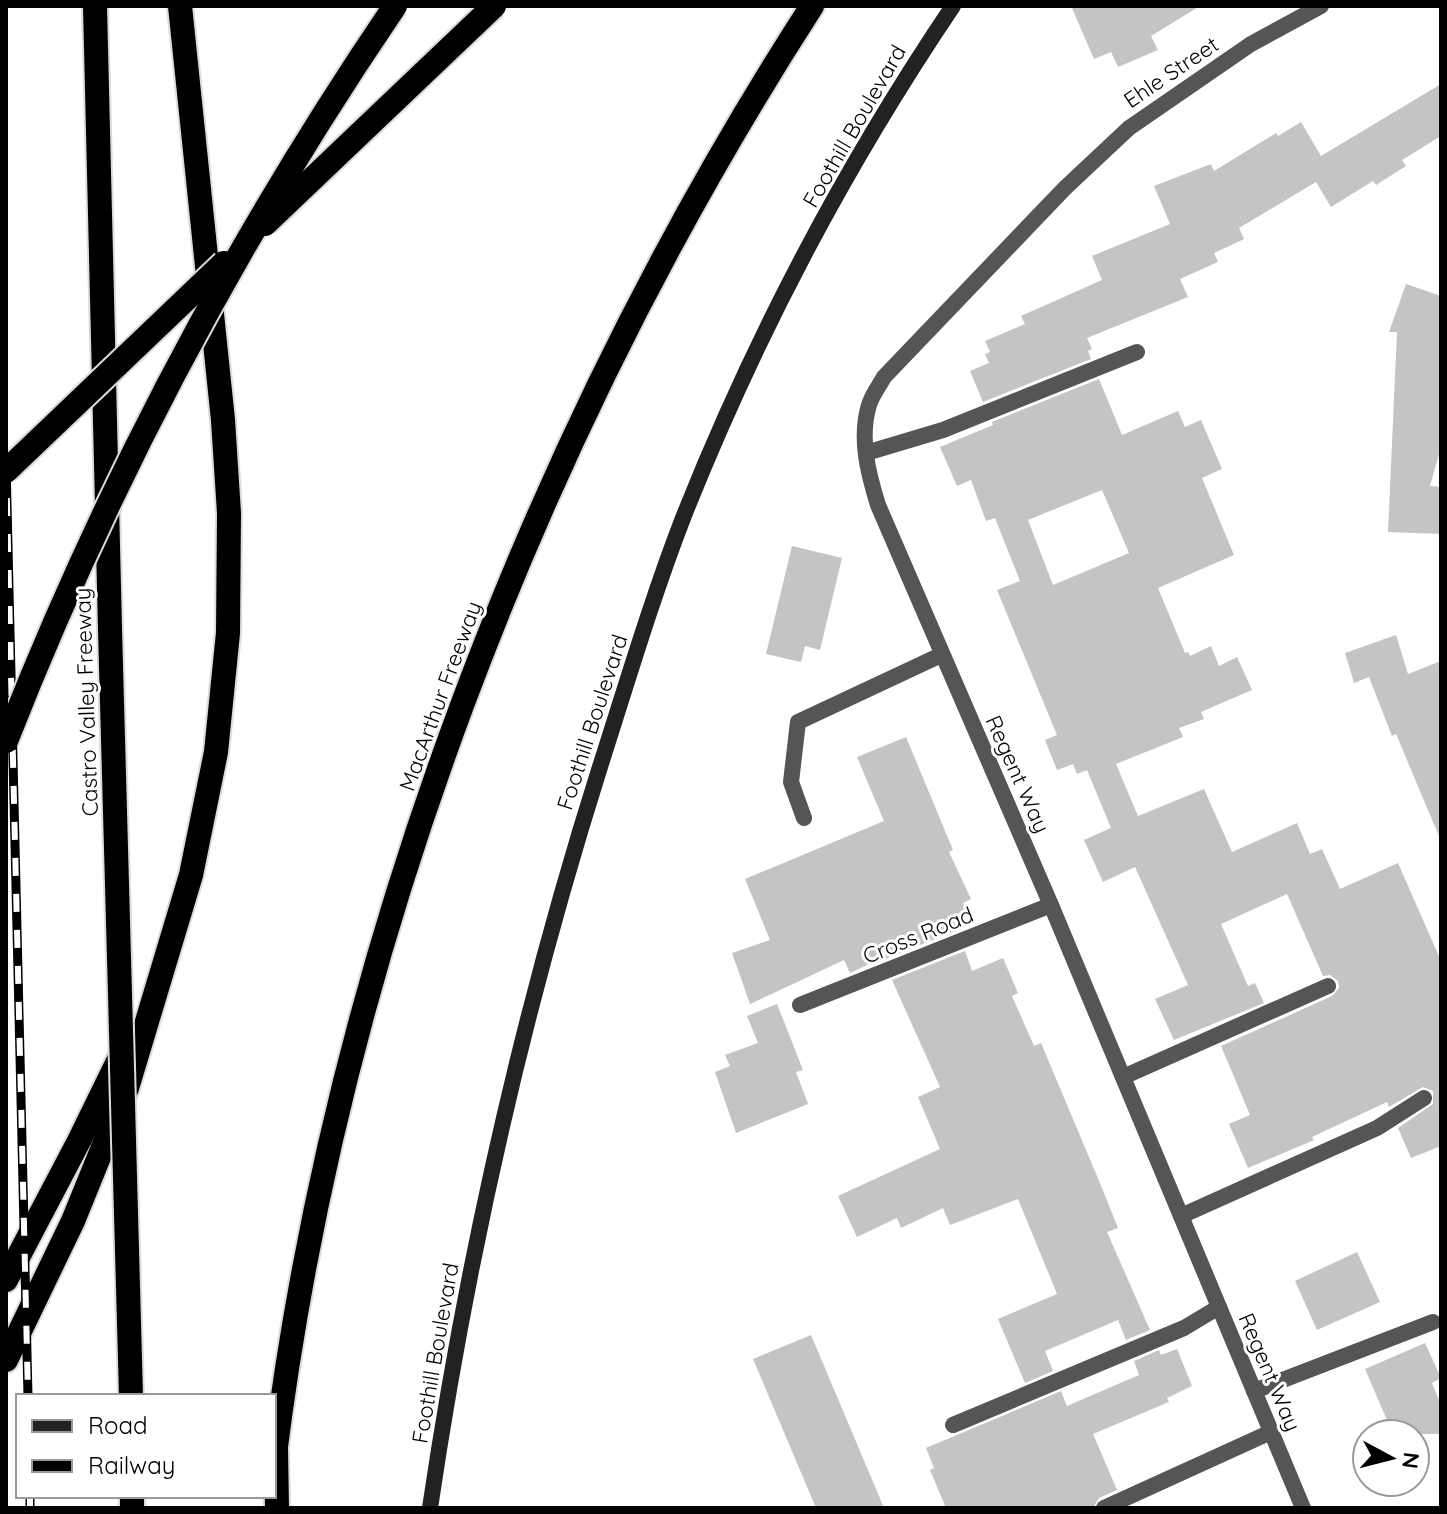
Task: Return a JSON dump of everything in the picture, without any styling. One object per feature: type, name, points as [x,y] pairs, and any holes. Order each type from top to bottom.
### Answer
[{"type":"highway","name":"Castro Valley Freeway","points":[[95,6],[131,1394]]},
{"type":"highway","points":[[6,1360],[73,1221],[139,1052],[201,834],[216,752],[230,592],[229,513],[223,420],[180,6]]},
{"type":"highway","points":[[6,741],[92,536],[200,322],[279,185],[395,6]]},
{"type":"highway","points":[[6,471],[494,6]]},
{"type":"highway","name":"MacArthur Freeway","points":[[276,1449],[300,1294],[350,1066],[416,839],[468,691],[543,507],[612,361],[717,163],[812,6]]},
{"type":"highway","points":[[6,1280],[79,1141],[169,951]]},
{"type":"highway","name":"MacArthur Freeway","points":[[276,1482],[277,1508]]},
{"type":"main road","name":"Foothill Boulevard","points":[[430,1508],[486,1198],[521,1042],[570,858],[665,567],[719,431],[770,324],[854,164],[953,6]]},
{"type":"street","name":"Ehle Street","points":[[1129,128],[1251,44],[1321,6]]},
{"type":"street","name":"Regent Way","points":[[1129,128],[1065,188],[884,377],[869,404],[865,436],[867,470],[878,505],[941,655],[1051,905],[1303,1508]]},
{"type":"street","points":[[866,453],[943,430],[1137,352]]},
{"type":"street","points":[[804,818],[791,782],[798,722],[941,655]]},
{"type":"street","name":"Cross Road","points":[[800,1005],[1051,905]]},
{"type":"street","points":[[1123,1077],[1328,986]]},
{"type":"street","points":[[1181,1216],[1377,1128],[1424,1098]]},
{"type":"street","points":[[953,1425],[1184,1328],[1219,1307]]},
{"type":"street","points":[[1254,1391],[1433,1322]]},
{"type":"street","points":[[1104,1508],[1271,1432]]},
{"type":"building","points":[[1071,6],[1200,6],[1151,36],[1158,50],[1118,67],[1111,52],[1094,59]]},
{"type":"building","points":[[1441,84],[1441,136],[1402,160],[1406,166],[1376,185],[1373,181],[1331,207],[1316,182],[1239,228],[1244,239],[1214,253],[1218,262],[1180,279],[1188,297],[1087,338],[1092,349],[1088,351],[1091,359],[983,402],[970,371],[989,363],[985,354],[990,352],[985,341],[1025,324],[1021,316],[1102,280],[1092,256],[1170,224],[1154,186],[1211,164],[1214,171],[1276,133],[1278,136],[1301,122],[1321,156]]},
{"type":"building","points":[[1406,284],[1441,296],[1441,447],[1430,486],[1441,487],[1441,534],[1388,532],[1397,332],[1389,332]]},
{"type":"building","points":[[1099,379],[1122,435],[1178,411],[1185,427],[1201,420],[1222,469],[1202,478],[1234,555],[1158,588],[1185,653],[1188,652],[1190,656],[1211,646],[1219,666],[1237,657],[1252,690],[1201,712],[1204,719],[1179,728],[1183,737],[1116,764],[1138,816],[1204,789],[1232,852],[1297,823],[1310,854],[1322,849],[1340,889],[1398,863],[1441,961],[1441,1146],[1411,1158],[1398,1128],[1433,1104],[1433,1091],[1423,1087],[1389,1107],[1387,1102],[1312,1137],[1314,1140],[1248,1168],[1229,1124],[1250,1115],[1221,1046],[1332,996],[1339,988],[1338,981],[1330,975],[1323,976],[1287,894],[1221,924],[1248,986],[1255,983],[1264,1003],[1174,1040],[1155,999],[1188,985],[1135,867],[1103,882],[1084,840],[1111,828],[1087,770],[1077,774],[1073,764],[1057,770],[1045,740],[1057,735],[997,590],[1020,581],[995,518],[986,521],[971,480],[957,486],[940,447],[993,425],[992,422]],"holes":[[[1102,490],[1129,553],[1053,585],[1028,520]]]},
{"type":"building","points":[[792,546],[842,558],[820,650],[805,646],[801,662],[766,654]]},
{"type":"building","points":[[1396,635],[1408,674],[1441,661],[1441,841],[1396,734],[1392,736],[1369,677],[1354,683],[1345,653]]},
{"type":"building","points":[[906,737],[953,850],[949,852],[971,899],[963,903],[967,912],[953,918],[957,930],[850,973],[844,960],[750,1004],[732,953],[770,940],[745,879],[884,821],[857,757]]},
{"type":"building","points":[[965,951],[972,971],[1003,958],[1018,993],[1012,996],[1034,1046],[1041,1043],[1118,1228],[1107,1232],[1150,1330],[1126,1340],[1118,1320],[1045,1351],[1053,1371],[1025,1383],[998,1319],[1057,1294],[1018,1199],[950,1225],[943,1208],[901,1228],[897,1218],[857,1237],[838,1196],[940,1149],[918,1097],[940,1087],[892,980]]},
{"type":"building","points":[[777,1004],[803,1070],[796,1072],[808,1104],[736,1133],[715,1072],[730,1066],[725,1055],[758,1043],[747,1016]]},
{"type":"building","points":[[1357,1252],[1380,1302],[1317,1330],[1295,1281]]},
{"type":"building","points":[[811,1335],[884,1508],[816,1508],[753,1359]]},
{"type":"building","points":[[1425,1343],[1441,1378],[1432,1383],[1441,1405],[1441,1434],[1431,1434],[1431,1418],[1386,1418],[1365,1369]]},
{"type":"building","points":[[1177,1349],[1192,1386],[1167,1398],[1169,1402],[1093,1434],[1117,1490],[1099,1498],[1093,1508],[946,1508],[930,1470],[934,1468],[926,1448],[1061,1391],[1067,1406],[1139,1375],[1134,1361],[1159,1350],[1161,1355]]},
{"type":"railway","points":[[6,462],[28,1394]]},
{"type":"railway","points":[[30,1498],[30,1508]]}]
